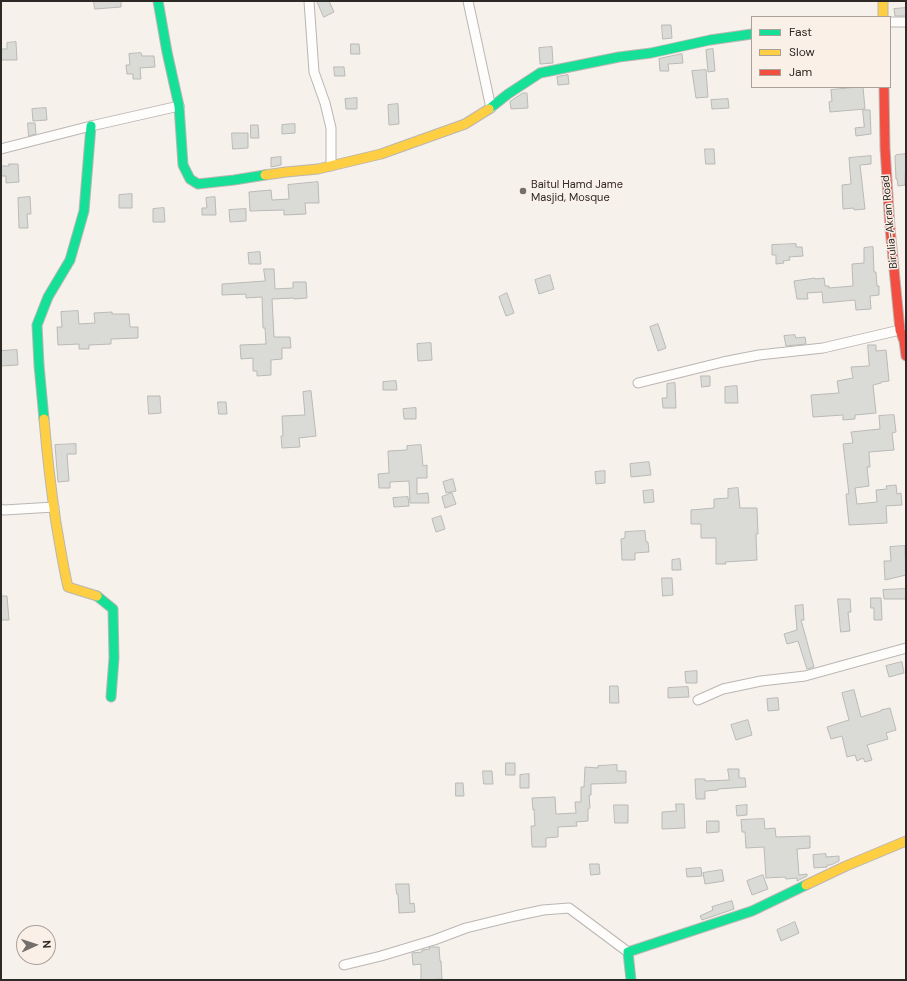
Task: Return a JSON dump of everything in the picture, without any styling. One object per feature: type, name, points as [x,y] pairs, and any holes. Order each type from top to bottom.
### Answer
[{"type":"main road","points":[[158,1],[179,106],[183,165],[190,179],[198,184],[318,169],[381,154],[465,124],[491,108],[508,94],[540,73],[619,57],[651,53],[710,40],[751,34]]},
{"type":"main road","points":[[883,1],[883,16]]},
{"type":"main road","name":"Birulia-Akran Road","points":[[884,88],[885,148],[890,228],[900,330],[904,341],[906,356]]},
{"type":"main road","points":[[91,126],[84,211],[70,260],[48,297],[37,325],[39,372],[47,453],[64,567],[68,587],[97,596],[113,609],[114,658],[111,698]]},
{"type":"main road","points":[[631,980],[628,952],[752,911],[846,866],[906,841]]},
{"type":"street","points":[[309,1],[314,72],[325,103],[331,128],[331,166]]},
{"type":"street","points":[[468,1],[491,108]]},
{"type":"street","points":[[891,22],[906,22]]},
{"type":"street","points":[[1,149],[91,126],[179,106]]},
{"type":"street","points":[[638,383],[759,355],[824,348],[900,330]]},
{"type":"street","points":[[1,509],[54,507]]},
{"type":"street","points":[[698,700],[723,689],[760,681],[805,676],[906,648]]},
{"type":"street","points":[[344,965],[381,956],[434,940],[466,928],[543,910],[569,908],[628,952]]},
{"type":"building","points":[[94,1],[121,1],[121,7],[95,9]]},
{"type":"building","points":[[317,1],[329,1],[334,12],[324,17]]},
{"type":"building","points":[[906,8],[906,16],[895,16],[894,9]]},
{"type":"building","points":[[662,25],[671,25],[672,38],[663,39]]},
{"type":"building","points":[[16,42],[17,60],[1,60],[1,49],[7,49],[7,43]]},
{"type":"building","points":[[351,44],[359,44],[360,54],[351,54]]},
{"type":"building","points":[[552,47],[553,63],[540,64],[539,48]]},
{"type":"building","points":[[713,49],[715,71],[708,72],[706,50]]},
{"type":"building","points":[[141,53],[142,56],[154,56],[155,67],[140,68],[141,79],[133,79],[133,74],[127,74],[126,65],[130,65],[129,54]]},
{"type":"building","points":[[682,54],[683,63],[668,64],[669,71],[660,71],[659,59]]},
{"type":"building","points":[[334,67],[344,67],[345,76],[335,76]]},
{"type":"building","points":[[706,70],[708,97],[696,98],[692,71]]},
{"type":"building","points":[[568,75],[569,84],[558,85],[557,77]]},
{"type":"building","points":[[863,88],[865,109],[830,112],[829,102],[832,101],[831,90]]},
{"type":"building","points":[[523,93],[527,93],[528,108],[511,109],[510,102]]},
{"type":"building","points":[[357,98],[357,109],[346,109],[345,99]]},
{"type":"building","points":[[728,99],[729,108],[712,109],[711,100]]},
{"type":"building","points":[[398,104],[399,124],[389,125],[388,105]]},
{"type":"building","points":[[46,108],[47,120],[33,121],[32,109]]},
{"type":"building","points":[[863,110],[870,110],[871,134],[856,136],[855,128],[864,127]]},
{"type":"building","points":[[28,123],[35,123],[36,134],[29,136]]},
{"type":"building","points":[[295,124],[295,133],[282,134],[282,125]]},
{"type":"building","points":[[251,125],[258,125],[259,138],[251,138]]},
{"type":"building","points":[[232,133],[248,133],[248,148],[233,149]]},
{"type":"building","points":[[705,149],[714,149],[715,164],[706,164]]},
{"type":"building","points":[[906,154],[905,185],[898,186],[896,179],[895,156]]},
{"type":"building","points":[[871,156],[871,164],[860,165],[865,209],[843,209],[842,185],[851,184],[849,158]]},
{"type":"building","points":[[281,157],[281,165],[271,167],[271,158]]},
{"type":"building","points":[[9,164],[18,164],[19,182],[6,183],[6,176],[1,176],[1,166],[9,166]]},
{"type":"building","points":[[318,182],[319,203],[305,203],[306,214],[284,215],[284,210],[250,211],[249,192],[271,190],[272,200],[289,199],[288,185]]},
{"type":"building","points":[[132,194],[132,208],[119,208],[119,195]]},
{"type":"building","points":[[30,197],[31,214],[27,214],[28,228],[19,228],[18,198]]},
{"type":"building","points":[[215,197],[216,215],[202,215],[202,208],[207,208],[206,198]]},
{"type":"building","points":[[164,208],[165,222],[153,222],[153,209]]},
{"type":"building","points":[[246,209],[246,221],[230,222],[229,210]]},
{"type":"building","points":[[796,244],[796,247],[802,247],[803,256],[789,257],[790,260],[783,261],[784,263],[776,264],[776,255],[772,255],[772,245]]},
{"type":"building","points":[[873,247],[874,272],[876,272],[879,295],[870,296],[871,309],[856,310],[855,300],[823,303],[822,292],[807,293],[808,299],[797,299],[794,281],[824,278],[825,286],[829,286],[829,288],[853,286],[852,264],[864,263],[864,248]]},
{"type":"building","points":[[260,252],[261,264],[249,264],[248,253]]},
{"type":"building","points":[[264,269],[274,269],[275,289],[293,288],[293,282],[306,282],[307,298],[272,299],[274,337],[290,337],[291,348],[282,348],[282,359],[271,360],[271,375],[257,376],[257,371],[253,371],[253,358],[241,359],[240,345],[266,344],[265,328],[263,328],[262,297],[246,298],[246,294],[222,295],[222,284],[265,281]]},
{"type":"building","points":[[550,275],[554,289],[539,294],[535,280]]},
{"type":"building","points":[[507,293],[514,313],[506,316],[499,297]]},
{"type":"building","points":[[78,311],[79,324],[95,323],[94,313],[112,312],[112,314],[129,314],[130,327],[138,327],[138,338],[111,339],[111,344],[89,345],[89,349],[79,349],[79,344],[58,345],[57,327],[62,327],[61,312]]},
{"type":"building","points":[[658,324],[666,348],[658,351],[650,327]]},
{"type":"building","points":[[795,335],[796,338],[805,337],[806,344],[786,346],[784,336]]},
{"type":"building","points":[[431,343],[432,360],[418,361],[417,344]]},
{"type":"building","points":[[868,345],[876,345],[876,351],[886,350],[889,381],[873,385],[876,413],[855,415],[855,419],[843,420],[843,415],[813,417],[811,395],[839,393],[837,381],[853,378],[851,367],[869,366]]},
{"type":"building","points":[[17,350],[18,365],[1,366],[1,351]]},
{"type":"building","points":[[701,376],[710,376],[710,386],[702,387]]},
{"type":"building","points":[[396,381],[397,390],[383,390],[383,382]]},
{"type":"building","points":[[675,383],[676,408],[663,408],[662,398],[667,398],[667,384]]},
{"type":"building","points":[[737,386],[738,403],[725,403],[725,387]]},
{"type":"building","points":[[311,391],[316,436],[299,438],[300,447],[282,448],[282,416],[305,415],[303,392]]},
{"type":"building","points":[[148,396],[160,396],[161,413],[149,414]]},
{"type":"building","points":[[218,402],[226,402],[227,414],[219,414]]},
{"type":"building","points":[[416,408],[416,419],[404,419],[403,409]]},
{"type":"building","points":[[894,415],[896,432],[892,433],[894,450],[869,452],[870,467],[867,467],[869,486],[855,488],[857,504],[877,502],[876,490],[887,489],[886,486],[896,485],[897,494],[901,493],[902,505],[886,506],[887,523],[849,525],[846,494],[849,494],[843,444],[853,443],[851,432],[880,429],[879,416]]},
{"type":"building","points":[[76,444],[76,454],[67,454],[69,481],[58,482],[55,445]]},
{"type":"building","points":[[421,445],[423,466],[427,465],[427,478],[417,478],[417,494],[428,493],[429,503],[410,503],[409,481],[390,482],[390,488],[379,488],[378,474],[389,473],[388,451],[407,450],[407,446]]},
{"type":"building","points":[[649,462],[651,475],[631,477],[630,464]]},
{"type":"building","points":[[605,471],[605,483],[596,484],[595,472]]},
{"type":"building","points":[[453,479],[456,491],[446,493],[443,482]]},
{"type":"building","points":[[738,488],[740,508],[757,508],[757,560],[716,564],[716,538],[701,538],[701,524],[691,524],[691,510],[714,508],[714,499],[728,498],[728,489]]},
{"type":"building","points":[[653,490],[654,502],[644,503],[643,491]]},
{"type":"building","points":[[452,493],[456,504],[445,508],[442,497]]},
{"type":"building","points":[[408,497],[409,506],[394,507],[393,498]]},
{"type":"building","points":[[441,516],[445,529],[436,532],[432,519]]},
{"type":"building","points":[[645,531],[649,552],[635,553],[635,560],[622,560],[621,539],[625,538],[625,532]]},
{"type":"building","points":[[905,546],[906,575],[885,580],[884,561],[891,561],[890,547]]},
{"type":"building","points":[[680,559],[681,570],[672,570],[672,560]]},
{"type":"building","points":[[662,578],[672,578],[673,595],[663,596]]},
{"type":"building","points":[[906,589],[906,599],[884,599],[883,590]]},
{"type":"building","points":[[1,596],[7,596],[9,620],[1,620]]},
{"type":"building","points":[[871,598],[881,598],[882,620],[874,620],[874,608],[871,608]]},
{"type":"building","points":[[838,599],[850,599],[851,612],[848,612],[850,631],[841,632]]},
{"type":"building","points":[[803,605],[804,620],[801,620],[814,667],[807,669],[798,641],[787,644],[784,634],[797,630],[795,606]]},
{"type":"building","points":[[902,662],[904,673],[889,677],[886,666]]},
{"type":"building","points":[[697,671],[697,683],[686,683],[685,672]]},
{"type":"building","points":[[610,686],[618,686],[619,703],[610,703]]},
{"type":"building","points":[[688,687],[689,697],[668,698],[668,688]]},
{"type":"building","points":[[854,690],[861,717],[890,708],[896,730],[886,733],[888,739],[867,745],[872,760],[865,762],[863,758],[857,761],[855,755],[847,757],[842,736],[831,739],[827,727],[849,720],[842,693]]},
{"type":"building","points":[[778,698],[779,710],[768,711],[767,699]]},
{"type":"building","points":[[748,720],[752,735],[736,740],[731,725]]},
{"type":"building","points":[[506,763],[515,763],[515,775],[506,775]]},
{"type":"building","points":[[617,765],[617,771],[626,771],[626,783],[591,784],[588,821],[576,822],[577,826],[558,827],[558,837],[546,838],[546,847],[532,847],[531,826],[535,826],[532,798],[555,797],[556,814],[576,813],[575,802],[581,802],[581,787],[584,787],[585,767],[598,768],[598,766]]},
{"type":"building","points":[[728,769],[739,769],[739,778],[745,778],[746,787],[705,791],[705,799],[696,799],[695,779],[705,779],[705,781],[729,780]]},
{"type":"building","points":[[483,771],[492,771],[493,784],[484,784]]},
{"type":"building","points":[[529,774],[529,788],[520,788],[520,775]]},
{"type":"building","points":[[456,783],[463,783],[464,796],[456,796]]},
{"type":"building","points":[[676,804],[684,804],[685,828],[662,829],[662,812],[676,811]]},
{"type":"building","points":[[614,805],[628,805],[628,823],[615,823]]},
{"type":"building","points":[[747,805],[747,815],[737,816],[736,806]]},
{"type":"building","points":[[764,819],[765,829],[775,828],[776,837],[810,836],[810,848],[797,849],[799,875],[807,874],[807,876],[797,881],[797,878],[766,878],[764,847],[746,848],[745,832],[742,832],[741,820]]},
{"type":"building","points":[[707,821],[719,821],[719,832],[707,833]]},
{"type":"building","points":[[826,854],[826,857],[839,856],[839,861],[831,865],[827,865],[827,867],[814,868],[813,855]]},
{"type":"building","points":[[590,864],[599,864],[600,874],[591,875]]},
{"type":"building","points":[[701,868],[702,876],[687,877],[686,869]]},
{"type":"building","points":[[722,870],[724,881],[705,884],[703,873]]},
{"type":"building","points":[[763,875],[768,889],[752,895],[747,881]]},
{"type":"building","points":[[396,884],[409,884],[410,904],[414,903],[415,912],[399,913]]},
{"type":"building","points":[[732,901],[734,909],[702,920],[700,916],[713,910],[712,907]]},
{"type":"building","points":[[795,922],[799,933],[781,941],[777,930]]},
{"type":"building","points":[[439,947],[442,979],[421,980],[421,964],[413,965],[412,953],[422,952],[422,950],[430,949],[429,948]]},
{"type":"traffic: fast","points":[[158,1],[179,106],[183,165],[190,179],[198,184],[265,175]]},
{"type":"traffic: fast","points":[[489,109],[508,94],[540,73],[619,57],[651,53],[710,40],[751,34]]},
{"type":"traffic: fast","points":[[44,419],[37,325],[48,297],[70,260],[84,211],[91,126]]},
{"type":"traffic: fast","points":[[97,596],[113,609],[114,658],[111,697]]},
{"type":"traffic: fast","points":[[631,980],[628,952],[752,911],[806,885]]},
{"type":"traffic: slow","points":[[883,1],[883,16]]},
{"type":"traffic: slow","points":[[265,175],[318,169],[381,154],[465,124],[489,109]]},
{"type":"traffic: slow","points":[[44,419],[54,510],[68,587],[97,596]]},
{"type":"traffic: slow","points":[[806,885],[846,866],[906,841]]},
{"type":"traffic: jam","points":[[884,88],[885,148],[890,228],[900,330],[904,341],[906,356]]},
{"type":"place","name":"Baitul Hamd Jame Masjid, Mosque","points":[[523,191]]}]
